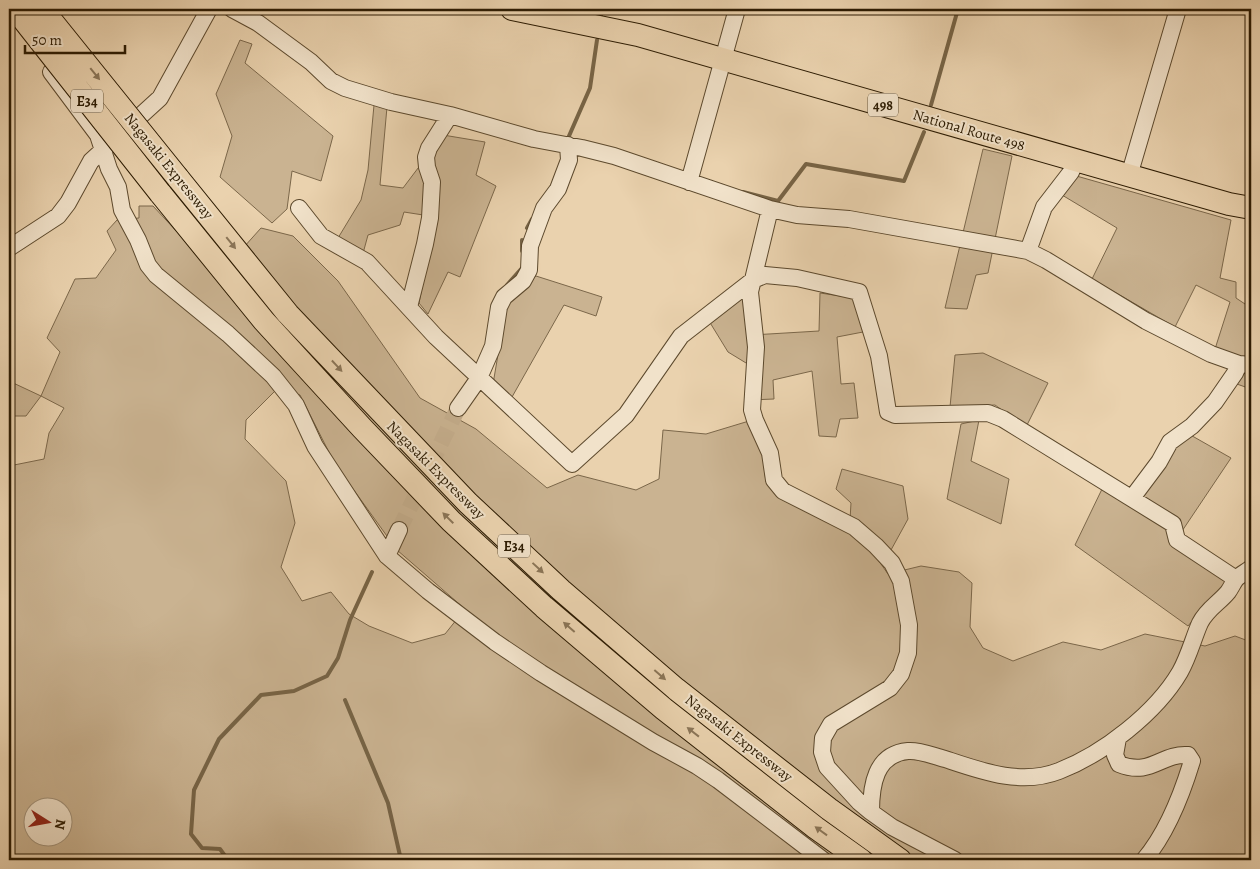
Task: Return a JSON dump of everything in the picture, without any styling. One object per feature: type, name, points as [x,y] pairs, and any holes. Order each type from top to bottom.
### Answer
[{"type":"highway","name":"Nagasaki Expressway","points":[[15,9],[264,321],[450,521],[544,607],[664,709],[816,828],[861,860]]},
{"type":"highway","name":"Nagasaki Expressway","points":[[42,9],[288,314],[468,503],[561,590],[676,689],[829,809],[900,860]]},
{"type":"highway","name":"National Route 498","points":[[512,9],[638,36],[1129,176],[1229,204],[1251,208]]},
{"type":"street","points":[[9,248],[58,216],[68,203],[91,161],[109,142],[160,98],[209,9]]},
{"type":"street","points":[[232,9],[258,22],[311,62],[331,81],[346,88],[391,102],[450,115],[534,140],[568,145],[614,156],[770,209],[797,215],[849,219],[1028,251],[1146,321],[1211,354],[1245,365]]},
{"type":"street","points":[[689,182],[737,9]]},
{"type":"street","points":[[1129,176],[1178,9]]},
{"type":"street","points":[[9,17],[98,134],[109,169],[118,186],[122,210],[138,240],[148,265],[156,275],[228,334],[273,376],[296,405],[315,446],[387,556],[428,591],[495,642],[541,673],[645,737],[697,766],[823,860]]},
{"type":"street","points":[[409,307],[430,218],[432,182],[426,158],[429,148],[450,115]]},
{"type":"street","points":[[458,408],[479,378],[493,346],[499,307],[504,297],[523,281],[529,270],[530,246],[544,208],[558,189],[568,160],[568,145]]},
{"type":"street","points":[[1028,251],[1044,207],[1071,172],[1076,161]]},
{"type":"street","points":[[299,208],[321,236],[366,262],[436,337],[572,464],[626,415],[681,336],[753,280],[765,275],[789,278],[859,292],[879,356],[888,412],[895,415],[988,413],[1017,427],[1172,524],[1177,540],[1236,580]]},
{"type":"street","points":[[770,209],[750,292],[756,347],[752,410],[770,453],[774,480],[783,491],[854,527],[892,563],[901,581],[909,625],[908,654],[901,674],[890,688],[831,724],[823,738],[822,752],[827,767],[859,802],[871,812],[892,827],[955,860]]},
{"type":"street","points":[[1132,498],[1159,462],[1170,442],[1192,426],[1215,402],[1235,373],[1245,365]]},
{"type":"street","points":[[387,556],[399,530]]},
{"type":"street","points":[[871,812],[871,794],[874,777],[881,765],[894,756],[908,751],[927,754],[991,773],[1019,777],[1042,776],[1068,767],[1118,738],[1156,706],[1180,672],[1208,610],[1229,591],[1236,580],[1251,568]]},
{"type":"street","points":[[1118,738],[1115,754],[1119,764],[1130,768],[1138,769],[1157,764],[1178,754],[1188,755],[1192,761],[1155,847],[1144,860]]},
{"type":"shaded area","points":[[240,40],[252,44],[245,63],[333,136],[321,181],[292,171],[287,209],[272,223],[220,177],[232,136],[216,94]]},
{"type":"shaded area","points":[[374,105],[387,107],[380,185],[403,188],[443,135],[485,142],[476,175],[496,186],[460,277],[448,272],[428,314],[419,303],[436,217],[404,212],[400,225],[368,235],[362,257],[338,238],[361,200],[368,170]]},
{"type":"shaded area","points":[[983,149],[1012,156],[988,273],[976,275],[967,309],[945,308]]},
{"type":"shaded area","points":[[1073,175],[1231,220],[1220,278],[1236,282],[1236,298],[1251,308],[1251,358],[1249,360],[1215,349],[1230,302],[1196,285],[1175,327],[1092,279],[1117,228],[1062,195]]},
{"type":"shaded area","points":[[139,206],[153,206],[218,276],[261,228],[293,236],[338,281],[420,398],[476,429],[547,488],[578,475],[636,490],[659,479],[663,430],[706,434],[749,421],[762,450],[766,482],[783,500],[850,531],[869,547],[888,574],[921,566],[959,572],[972,583],[970,627],[983,648],[1013,661],[1063,642],[1101,650],[1145,634],[1205,646],[1235,636],[1251,642],[1251,860],[9,860],[9,466],[44,459],[49,433],[64,408],[41,396],[60,352],[47,338],[75,279],[96,278],[116,250],[107,231],[117,220],[139,218]],"holes":[[[279,387],[300,395],[335,464],[397,550],[465,609],[445,634],[412,643],[369,626],[349,614],[331,592],[302,601],[281,567],[295,523],[286,481],[245,439],[246,420]]]},
{"type":"shaded area","points":[[536,276],[602,297],[596,316],[564,305],[512,397],[493,384],[507,302]]},
{"type":"shaded area","points":[[820,293],[854,298],[863,332],[837,337],[841,384],[854,383],[858,418],[840,419],[836,437],[819,436],[812,371],[773,380],[774,399],[750,400],[751,366],[728,352],[709,321],[745,295],[752,335],[819,331]]},
{"type":"shaded area","points":[[983,353],[1048,383],[1026,427],[995,405],[950,407],[955,355]]},
{"type":"shaded area","points":[[1242,371],[1251,373],[1251,389],[1234,383]]},
{"type":"shaded area","points":[[9,381],[41,396],[26,416],[9,416]]},
{"type":"shaded area","points":[[979,420],[971,461],[1009,479],[1001,524],[947,499],[961,424]]},
{"type":"shaded area","points":[[1187,433],[1231,458],[1174,543],[1230,579],[1188,626],[1075,545],[1103,487],[1133,504]]},
{"type":"shaded area","points":[[842,469],[903,486],[908,519],[891,550],[850,520],[851,503],[836,489]]},
{"type":"waterway","points":[[601,9],[601,17]]},
{"type":"waterway","points":[[931,105],[958,9]]},
{"type":"waterway","points":[[569,136],[590,88],[597,40]]},
{"type":"waterway","points":[[743,192],[778,201],[806,164],[904,181],[924,132]]},
{"type":"waterway","points":[[527,228],[532,219]]},
{"type":"waterway","points":[[522,240],[522,251]]},
{"type":"waterway","points":[[507,285],[522,268]]},
{"type":"waterway","points":[[228,860],[220,849],[202,848],[191,834],[194,790],[219,739],[261,695],[294,691],[327,676],[338,658],[350,620],[372,572]]},
{"type":"waterway","points":[[345,700],[388,803],[401,860]]},
{"type":"tunnel","points":[[399,530],[458,408]]}]
